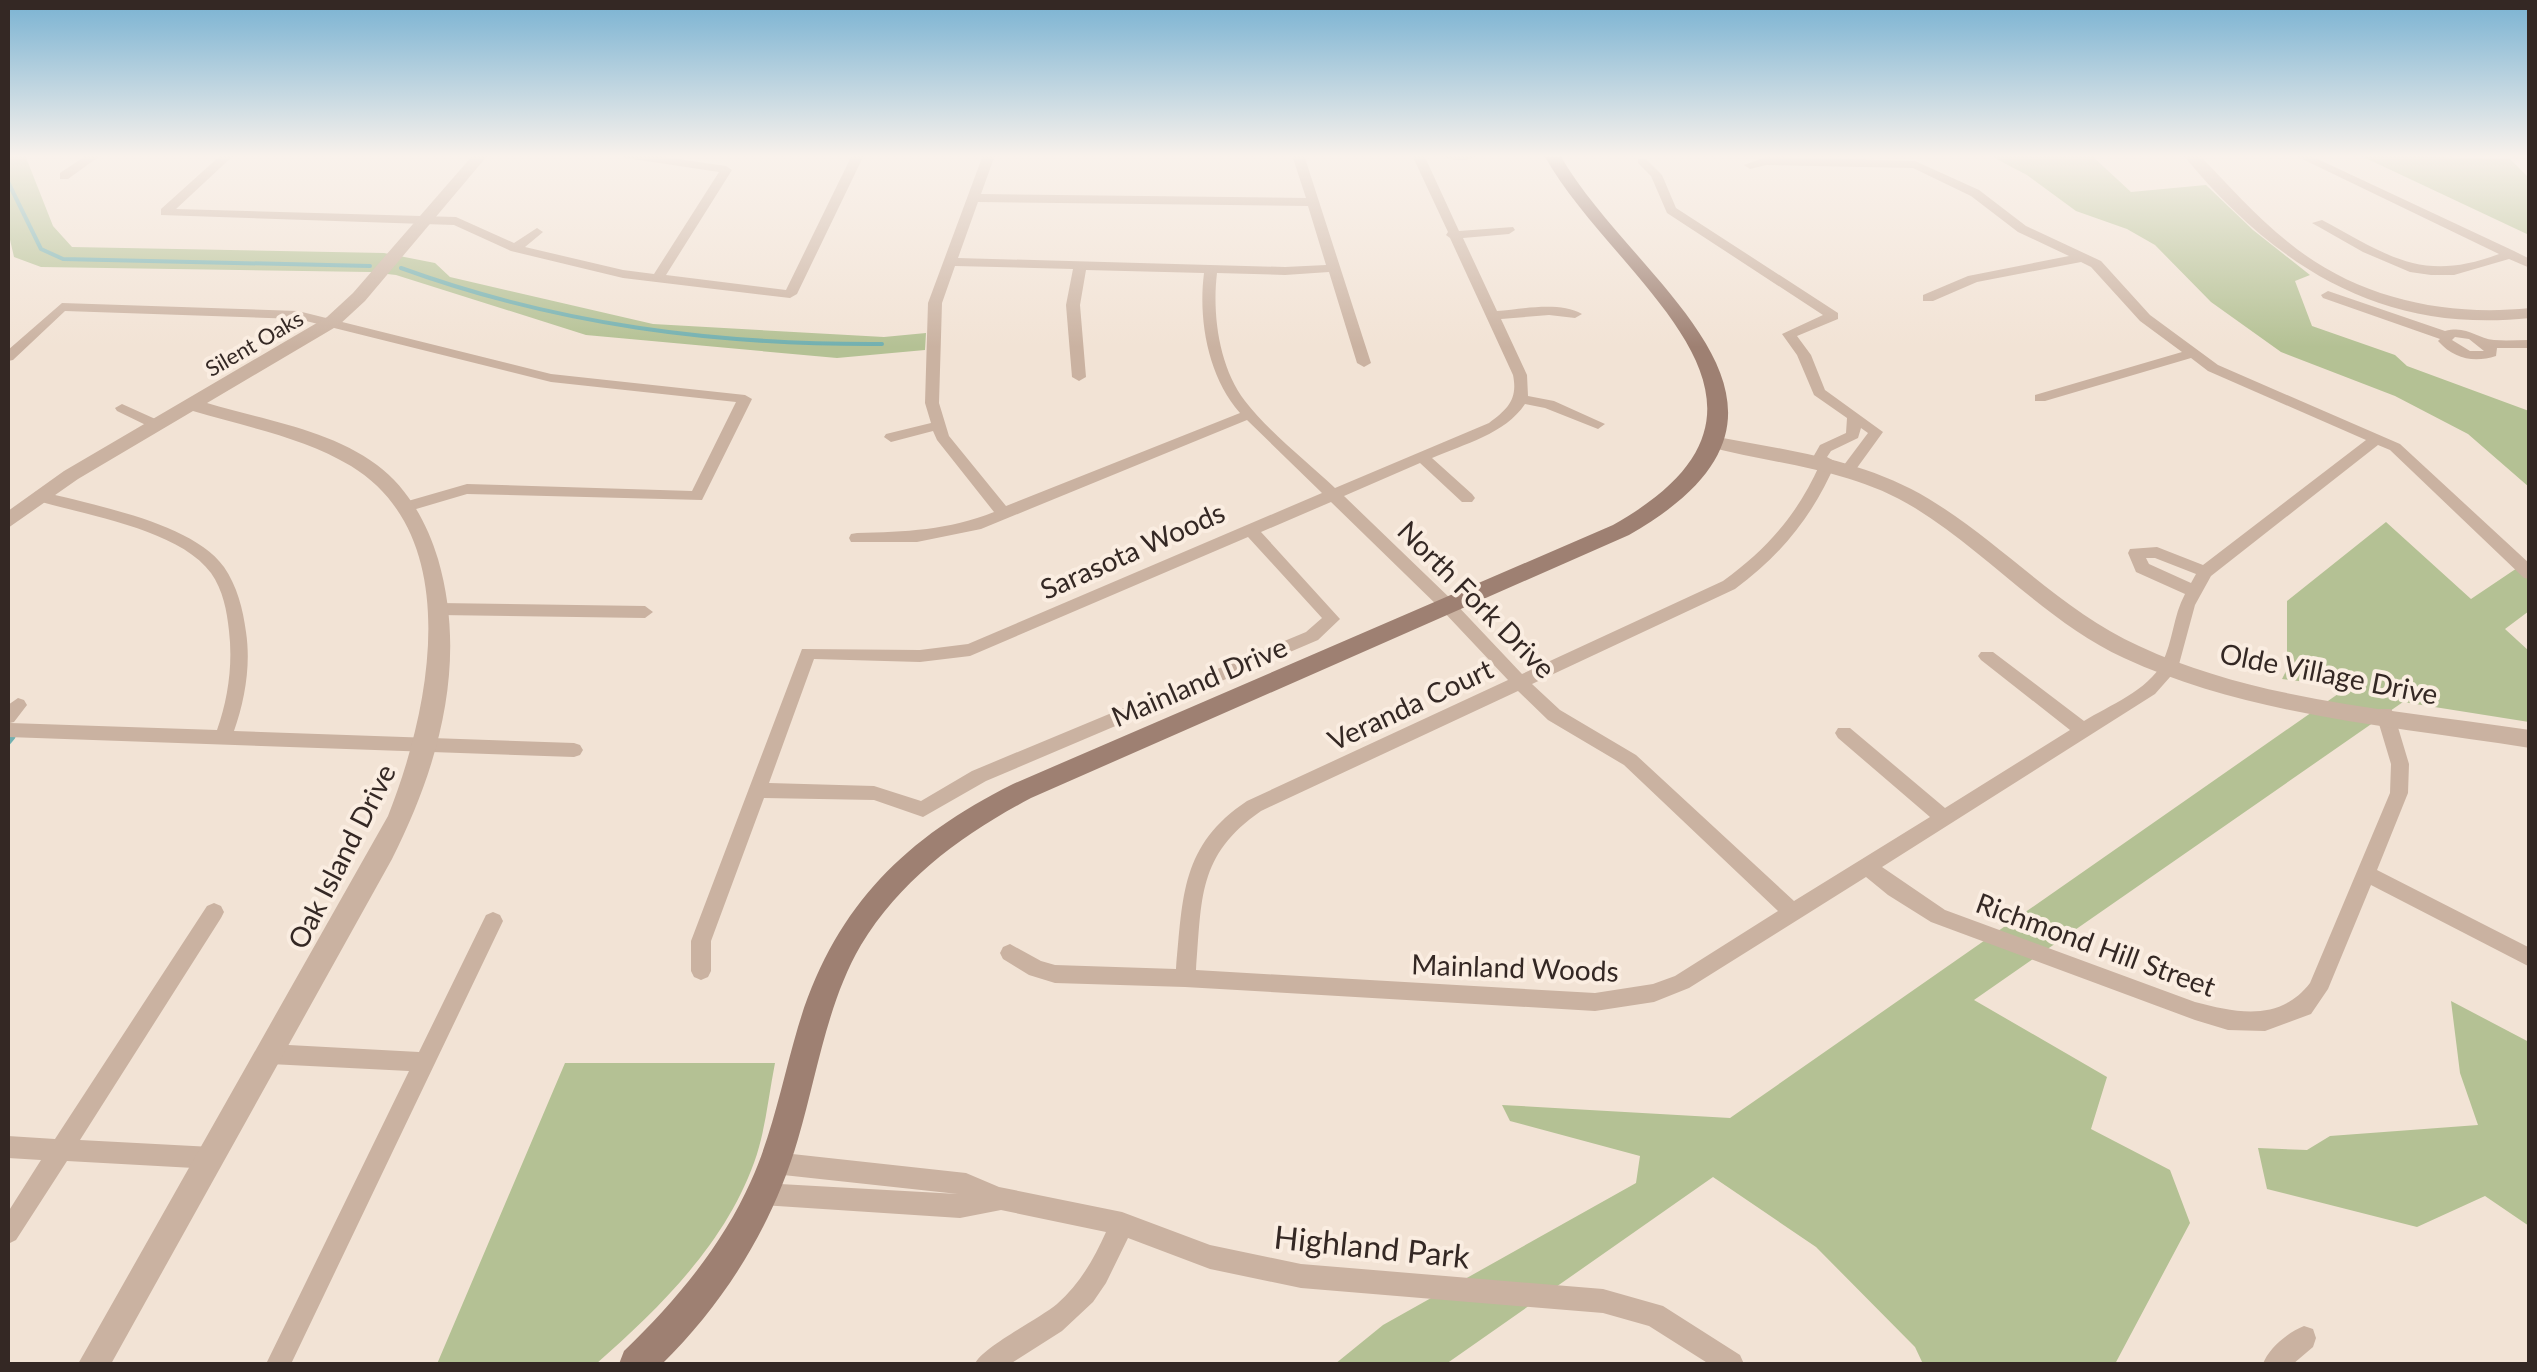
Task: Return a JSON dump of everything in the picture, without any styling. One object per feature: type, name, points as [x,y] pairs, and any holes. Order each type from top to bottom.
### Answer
[{"type":"main road","points":[[1596,219],[1706,353],[1718,389],[1714,434]]},
{"type":"main road","name":"Mainland Drive","points":[[637,1364],[713,1278],[762,1194],[828,984],[847,941],[885,887],[926,850],[986,808],[1022,791],[1638,521],[1678,492],[1696,473],[1714,434]]},
{"type":"street","points":[[426,219],[463,223],[515,248],[656,280],[790,294],[827,219]]},
{"type":"street","name":"Silent Oaks","points":[[8,521],[40,496],[157,424],[333,321],[426,219]]},
{"type":"street","points":[[656,280],[695,219]]},
{"type":"street","points":[[964,219],[934,312],[932,403],[936,426],[1004,514]]},
{"type":"street","points":[[1318,219],[1364,363]]},
{"type":"street","points":[[1445,219],[1520,376],[1522,398],[1598,424]]},
{"type":"street","name":"Veranda Court","points":[[1184,978],[1199,864],[1210,842],[1227,823],[1254,806],[1700,600],[1752,569],[1793,530],[1832,463],[1876,432],[1819,392],[1790,334],[1833,316],[1684,219]]},
{"type":"street","points":[[2011,219],[2035,236],[2085,257],[2106,272],[2145,318],[2190,354],[2258,390],[2378,438],[2410,459],[2530,574]]},
{"type":"street","points":[[2255,219],[2306,264],[2379,297],[2459,320],[2530,313]]},
{"type":"street","points":[[2436,219],[2530,264]]},
{"type":"street","points":[[2318,224],[2378,256],[2432,272],[2465,272],[2510,254]]},
{"type":"street","points":[[1452,235],[1510,230]]},
{"type":"street","points":[[515,248],[537,232]]},
{"type":"street","points":[[1928,298],[1973,279],[2085,257]]},
{"type":"street","points":[[949,262],[1334,268]]},
{"type":"street","points":[[1079,377],[1072,305],[1080,265]]},
{"type":"street","name":"North Fork Drive","points":[[1211,268],[1207,298],[1230,392],[1554,714],[1630,760],[1792,912]]},
{"type":"street","points":[[2328,295],[2446,336],[2452,348],[2474,356],[2490,353],[2488,344]]},
{"type":"street","points":[[8,357],[62,308],[281,314],[333,321],[551,378],[745,399],[697,496],[467,489],[406,508]]},
{"type":"street","points":[[1492,316],[1549,311],[1575,314]]},
{"type":"street","points":[[2446,336],[2459,320]]},
{"type":"street","points":[[2459,320],[2488,344],[2528,346]]},
{"type":"street","points":[[2040,398],[2190,354]]},
{"type":"street","name":"Sarasota Woods","points":[[701,971],[700,941],[808,653],[920,656],[970,650],[1494,426],[1510,415],[1522,398]]},
{"type":"street","name":"Oak Island Drive","points":[[94,1364],[390,838],[426,744],[441,676],[439,609],[433,572],[406,508],[381,478],[335,450],[193,405]]},
{"type":"street","points":[[122,408],[157,424]]},
{"type":"street","points":[[857,538],[936,534],[1004,514],[1250,414]]},
{"type":"street","name":"Veranda Court","points":[[1832,463],[1831,443],[1853,435],[1854,418]]},
{"type":"street","points":[[891,437],[936,426]]},
{"type":"street","name":"Olde Village Drive","points":[[1714,434],[1799,461],[1832,463],[1897,490],[1944,518],[2073,620],[2168,668],[2254,693],[2530,739]]},
{"type":"street","points":[[2168,668],[2193,590],[2205,572],[2378,438]]},
{"type":"street","points":[[1422,457],[1467,498]]},
{"type":"street","points":[[40,496],[205,555],[225,582],[238,632],[240,663],[232,716],[223,738]]},
{"type":"street","points":[[756,790],[874,792],[923,809],[978,776],[1312,636],[1332,619],[1250,529]]},
{"type":"street","points":[[2193,590],[2142,568],[2136,553],[2157,552],[2205,572]]},
{"type":"street","points":[[439,609],[645,612]]},
{"type":"street","points":[[1987,656],[2082,730]]},
{"type":"street","name":"Mainland Woods","points":[[1010,953],[1036,969],[1055,974],[1595,1002],[1625,1000],[1682,982],[2150,689],[2168,668]]},
{"type":"street","name":"Richmond Hill Street","points":[[1867,866],[1917,904],[1948,920],[2195,1011],[2241,1021],[2265,1021],[2304,1007],[2318,989],[2395,807],[2401,779],[2394,739],[2384,714]]},
{"type":"street","points":[[8,730],[574,750]]},
{"type":"street","points":[[1844,733],[1943,816]]},
{"type":"street","points":[[2365,873],[2530,958]]},
{"type":"street","points":[[8,1232],[214,912]]},
{"type":"street","points":[[278,1364],[493,921]]},
{"type":"street","points":[[270,1054],[424,1062]]},
{"type":"street","points":[[8,1147],[212,1158]]},
{"type":"street","name":"Highland Park","points":[[774,1163],[966,1184],[999,1198],[1122,1224],[1210,1257],[1301,1276],[1604,1302],[1654,1315],[1731,1364]]},
{"type":"street","name":"Highland Park","points":[[762,1194],[960,1206],[999,1198]]},
{"type":"street","points":[[987,1364],[1048,1328],[1085,1296],[1107,1261],[1122,1224]]},
{"type":"street","points":[[2275,1364],[2304,1338]]},
{"type":"green space","points":[[8,219],[50,219],[72,247],[384,253],[435,263],[450,277],[653,324],[884,337],[926,333],[925,350],[837,358],[586,335],[396,275],[370,272],[41,267],[14,257]]},
{"type":"green space","points":[[2099,219],[2242,219],[2310,275],[2295,281],[2312,326],[2395,355],[2407,366],[2529,411],[2529,487],[2468,434],[2395,396],[2281,352],[2211,302],[2155,245]]},
{"type":"green space","points":[[2495,219],[2529,219],[2529,235]]},
{"type":"green space","points":[[2386,522],[2471,599],[2529,560],[2529,611],[2505,629],[2529,651],[2529,722],[2403,702],[1974,1000],[2107,1077],[2091,1129],[2170,1170],[2190,1223],[2115,1364],[1923,1364],[1915,1347],[1816,1247],[1713,1177],[1446,1364],[1335,1364],[1383,1325],[1636,1183],[1640,1156],[1510,1121],[1502,1105],[1730,1118],[2348,687],[2282,679],[2287,669],[2287,601]]},
{"type":"green space","points":[[2451,1001],[2529,1042],[2529,1226],[2485,1196],[2417,1227],[2267,1189],[2258,1148],[2307,1150],[2330,1136],[2478,1125],[2460,1073]]},
{"type":"green space","points":[[565,1063],[775,1063],[760,1143],[745,1185],[691,1270],[596,1364],[437,1364]]},
{"type":"waterway","points":[[26,219],[41,249],[63,259],[370,266]]},
{"type":"waterway","points":[[401,268],[519,304],[638,328],[758,341],[882,344]]},
{"type":"waterway","points":[[8,743],[13,737]]}]
